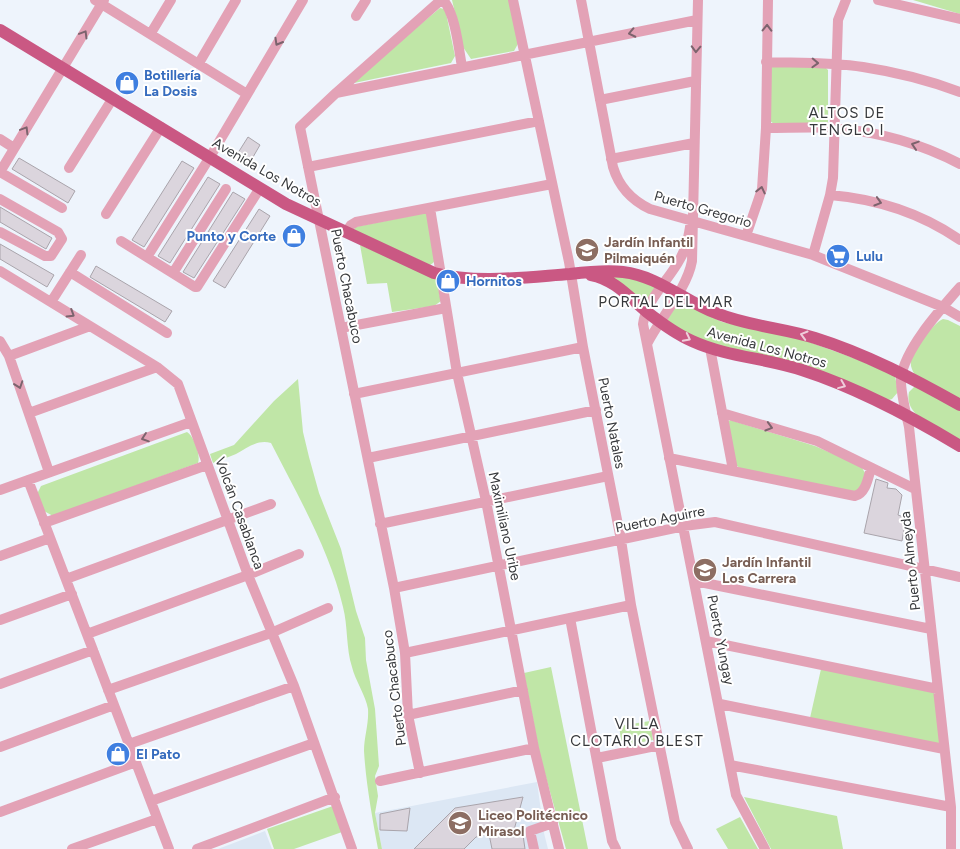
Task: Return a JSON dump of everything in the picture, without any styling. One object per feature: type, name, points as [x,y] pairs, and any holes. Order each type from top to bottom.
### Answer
[{"type":"main road","name":"Avenida Los Notros","points":[[0,30],[286,204],[422,268],[453,277],[483,279],[623,272],[642,276],[716,313],[816,338],[840,346],[902,373],[960,405]]},
{"type":"main road","name":"Avenida Los Notros","points":[[571,274],[596,276],[610,282],[630,296],[659,322],[690,340],[710,348],[785,365],[819,375],[907,415],[960,446]]},
{"type":"street","points":[[151,33],[171,0]]},
{"type":"street","points":[[199,63],[236,0]]},
{"type":"street","points":[[147,257],[210,157],[302,0]]},
{"type":"street","points":[[356,16],[366,0]]},
{"type":"street","points":[[336,93],[442,0],[449,8],[462,67]]},
{"type":"street","name":"Puerto Natales","points":[[513,0],[571,274],[583,347],[621,540],[631,605],[675,822],[688,849]]},
{"type":"street","name":"Puerto Gregorio","points":[[581,0],[611,159],[620,184],[632,199],[650,209],[813,254],[943,307],[960,318]]},
{"type":"street","points":[[647,344],[690,271],[692,261],[698,0]]},
{"type":"street","points":[[746,236],[762,190],[766,128],[768,0]]},
{"type":"street","points":[[813,254],[833,178],[835,64],[838,20],[846,0]]},
{"type":"street","points":[[878,0],[960,19]]},
{"type":"street","points":[[62,208],[0,172],[63,68],[100,1],[247,94]]},
{"type":"street","points":[[336,93],[697,20]]},
{"type":"street","points":[[766,62],[835,64],[888,71],[960,92]]},
{"type":"street","points":[[600,100],[695,81]]},
{"type":"street","name":"Puerto Chacabuco","points":[[336,93],[300,128],[394,588],[405,653],[408,715],[420,773]]},
{"type":"street","points":[[69,168],[112,98]]},
{"type":"street","points":[[308,167],[539,121]]},
{"type":"street","points":[[106,214],[161,127]]},
{"type":"street","points":[[766,128],[834,128],[856,131],[900,140],[941,154],[960,164]]},
{"type":"street","points":[[0,139],[14,148]]},
{"type":"street","points":[[611,159],[694,143]]},
{"type":"street","points":[[346,232],[356,222],[552,184]]},
{"type":"street","points":[[120,241],[195,287],[200,285],[260,188]]},
{"type":"street","points":[[173,273],[226,189]]},
{"type":"street","points":[[830,195],[866,199],[904,210],[938,226],[960,240]]},
{"type":"street","points":[[0,199],[58,232],[62,239],[51,256],[45,256],[0,232]]},
{"type":"street","name":"Maximiliano Uribe","points":[[430,208],[458,373],[499,565],[534,748],[559,849]]},
{"type":"street","points":[[646,312],[683,254],[692,221]]},
{"type":"street","points":[[51,302],[81,255]]},
{"type":"street","name":"Volcán Casablanca","points":[[0,271],[157,368],[178,384],[248,575],[294,686],[352,849]]},
{"type":"street","points":[[70,272],[167,333]]},
{"type":"street","points":[[902,373],[918,340],[960,287]]},
{"type":"street","points":[[341,328],[446,308]]},
{"type":"street","name":"Puerto Yungay","points":[[646,312],[642,324],[720,704],[736,795],[765,849]]},
{"type":"street","points":[[9,356],[90,326]]},
{"type":"street","points":[[0,341],[9,356],[49,472]]},
{"type":"street","points":[[354,394],[583,347]]},
{"type":"street","points":[[710,348],[733,470]]},
{"type":"street","points":[[29,413],[157,368]]},
{"type":"street","name":"Puerto Almeyda","points":[[902,373],[951,808],[950,849]]},
{"type":"street","points":[[368,458],[596,410]]},
{"type":"street","points":[[722,414],[817,441],[916,489]]},
{"type":"street","points":[[0,490],[192,422]]},
{"type":"street","points":[[669,458],[855,496],[860,495],[864,490],[871,468]]},
{"type":"street","points":[[44,523],[207,465]]},
{"type":"street","points":[[380,524],[608,476]]},
{"type":"street","points":[[28,480],[169,849]]},
{"type":"street","points":[[66,579],[272,504]]},
{"type":"street","name":"Puerto Aguirre","points":[[394,588],[684,526],[715,522],[960,577]]},
{"type":"street","points":[[0,556],[50,538]]},
{"type":"street","points":[[87,634],[248,575],[299,554]]},
{"type":"street","points":[[695,581],[931,629]]},
{"type":"street","points":[[0,620],[72,594]]},
{"type":"street","points":[[405,653],[631,605]]},
{"type":"street","points":[[108,690],[271,632],[328,608]]},
{"type":"street","points":[[570,618],[612,841],[616,849]]},
{"type":"street","points":[[706,641],[938,689]]},
{"type":"street","points":[[0,684],[93,650]]},
{"type":"street","points":[[129,744],[294,686]]},
{"type":"street","points":[[408,715],[523,690]]},
{"type":"street","points":[[720,704],[944,749]]},
{"type":"street","points":[[0,747],[114,705]]},
{"type":"street","points":[[151,802],[314,743]]},
{"type":"street","points":[[596,758],[660,746]]},
{"type":"street","points":[[380,781],[534,748]]},
{"type":"street","points":[[0,812],[136,762]]},
{"type":"street","points":[[730,765],[951,808]]},
{"type":"street","points":[[197,849],[335,797]]},
{"type":"street","points":[[72,849],[157,819]]},
{"type":"street","points":[[534,849],[530,831],[553,823]]},
{"type":"shaded area","name":"Liceo Politécnico Mirasol","points":[[537,782],[548,849],[382,849],[375,813]]},
{"type":"shaded area","points":[[265,831],[272,849],[218,849]]},
{"type":"green space","points":[[452,0],[509,0],[519,42],[514,51],[471,59],[463,47]]},
{"type":"green space","points":[[913,0],[960,0],[960,14]]},
{"type":"green space","points":[[440,8],[444,9],[446,13],[455,56],[451,63],[354,83],[357,77]]},
{"type":"green space","points":[[774,65],[825,67],[828,70],[828,123],[774,124],[769,120],[770,69]]},
{"type":"green space","points":[[425,213],[436,259],[430,265],[354,230],[355,227]]},
{"type":"green space","points":[[360,245],[436,278],[441,301],[434,306],[392,312],[387,283],[367,284]]},
{"type":"green space","points":[[606,273],[641,279],[656,288],[646,304]]},
{"type":"green space","points":[[678,302],[682,302],[722,322],[798,338],[859,360],[895,376],[898,392],[889,400],[712,345],[685,333],[667,320]]},
{"type":"green space","points":[[943,319],[960,326],[960,399],[915,375],[911,366],[911,360],[919,344],[929,331]]},
{"type":"green space","points":[[298,379],[303,432],[309,457],[319,493],[341,549],[356,611],[365,638],[366,660],[375,709],[379,766],[375,776],[378,796],[375,813],[382,849],[378,849],[365,763],[364,746],[368,709],[352,667],[343,607],[330,565],[321,544],[271,443],[257,443],[213,463],[210,454],[234,445],[274,401]]},
{"type":"green space","points":[[915,386],[960,410],[960,440],[917,415],[911,407],[908,398],[909,392]]},
{"type":"green space","points":[[730,420],[815,446],[861,466],[865,473],[862,488],[858,492],[742,470],[736,465],[728,422]]},
{"type":"green space","points":[[187,432],[192,437],[196,446],[199,455],[198,463],[53,516],[44,511],[37,494],[41,486]]},
{"type":"green space","points":[[551,667],[588,849],[566,849],[540,756],[524,673]]},
{"type":"green space","points":[[821,669],[930,690],[935,694],[940,744],[810,718]]},
{"type":"green space","points":[[650,721],[653,740],[622,746],[619,726]]},
{"type":"green space","points":[[744,797],[837,816],[843,849],[771,849]]},
{"type":"green space","points":[[333,806],[342,832],[294,849],[274,849],[267,829]]},
{"type":"green space","points":[[740,817],[758,849],[728,849],[716,829]]},
{"type":"building","points":[[248,137],[260,145],[249,164],[236,156]]},
{"type":"building","points":[[19,158],[75,191],[68,203],[12,169]]},
{"type":"building","points":[[182,161],[194,168],[144,247],[132,240]]},
{"type":"building","points":[[208,177],[220,184],[170,263],[158,256]]},
{"type":"building","points":[[233,192],[245,199],[194,278],[183,272]]},
{"type":"building","points":[[0,207],[52,238],[46,249],[0,222]]},
{"type":"building","points":[[259,209],[270,216],[225,288],[213,281]]},
{"type":"building","points":[[0,244],[54,275],[47,287],[0,259]]},
{"type":"building","points":[[96,266],[172,311],[165,322],[90,277]]},
{"type":"building","points":[[876,479],[888,483],[887,488],[896,489],[902,495],[898,515],[906,518],[902,541],[864,533]]},
{"type":"building","points":[[523,797],[514,830],[522,828],[525,849],[492,849],[489,834],[476,837],[464,849],[414,849],[455,808]]},
{"type":"building","points":[[410,808],[407,831],[380,830],[380,814]]},
{"type":"place","name":"Botillería La Dosis","points":[[127,83]]},
{"type":"place","name":"Punto y Corte","points":[[294,236]]},
{"type":"place","name":"Jardín Infantil Pilmaiquén","points":[[587,250]]},
{"type":"place","name":"Lulu","points":[[838,256]]},
{"type":"place","name":"Hornitos","points":[[448,281]]},
{"type":"place","name":"Jardín Infantil Los Carrera","points":[[705,570]]},
{"type":"place","name":"El Pato","points":[[118,754]]},
{"type":"place","name":"Liceo Politécnico Mirasol","points":[[460,823]]},
{"type":"district","name":"ALTOS DE TENGLO I","points":[[847,122]]},
{"type":"district","name":"PORTAL DEL MAR","points":[[666,302]]},
{"type":"district","name":"VILLA CLOTARIO BLEST","points":[[637,732]]}]
